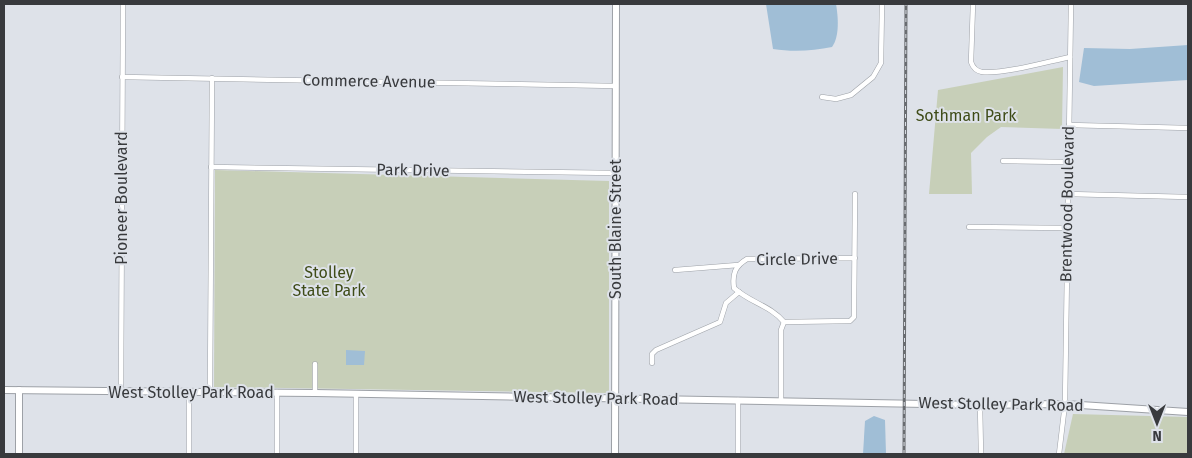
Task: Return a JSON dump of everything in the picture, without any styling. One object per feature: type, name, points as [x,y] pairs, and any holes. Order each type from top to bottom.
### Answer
[{"type":"main road","name":"South Blaine Street","points":[[615,454],[616,4]]},
{"type":"main road","name":"West Stolley Park Road","points":[[4,390],[277,392],[980,405],[1065,404],[1188,412]]},
{"type":"main road","points":[[19,390],[19,454]]},
{"type":"street","name":"Pioneer Boulevard","points":[[122,4],[122,392]]},
{"type":"street","points":[[822,97],[836,99],[851,95],[873,77],[881,63],[882,4]]},
{"type":"street","points":[[972,4],[971,62],[974,68],[981,72],[1070,57]]},
{"type":"street","name":"Brentwood Boulevard","points":[[1059,454],[1065,404],[1071,4]]},
{"type":"street","name":"Commerce Avenue","points":[[122,77],[616,86]]},
{"type":"street","points":[[210,392],[212,78]]},
{"type":"street","points":[[1069,126],[1188,128]]},
{"type":"street","points":[[1003,161],[1068,162]]},
{"type":"street","name":"Park Drive","points":[[212,166],[615,174]]},
{"type":"street","name":"Circle Drive","points":[[784,322],[850,321],[854,317],[855,194]]},
{"type":"street","points":[[1068,194],[1188,197]]},
{"type":"street","points":[[969,228],[1067,228]]},
{"type":"street","name":"Circle Drive","points":[[739,292],[734,288],[733,280],[738,265],[748,259],[854,258]]},
{"type":"street","points":[[675,270],[738,265]]},
{"type":"street","points":[[652,363],[652,354],[656,350],[720,322],[726,303],[739,292],[747,300],[776,312],[784,322],[781,330],[781,401]]},
{"type":"street","points":[[315,364],[315,393]]},
{"type":"street","points":[[189,392],[189,454]]},
{"type":"street","points":[[277,392],[277,454]]},
{"type":"street","points":[[356,394],[356,454]]},
{"type":"street","points":[[738,400],[738,454]]},
{"type":"street","points":[[980,405],[981,454]]},
{"type":"green space","name":"Sothman Park","points":[[1063,67],[1062,129],[1001,127],[987,137],[971,153],[972,194],[929,194],[938,90]]},
{"type":"green space","name":"Stolley State Park","points":[[215,170],[609,181],[609,393],[214,387]]},
{"type":"green space","points":[[1073,414],[1188,417],[1188,454],[1064,454]]},
{"type":"water","points":[[766,4],[836,4],[837,32],[832,47],[802,51],[773,49]]},
{"type":"water","points":[[1188,45],[1188,80],[1094,86],[1079,82],[1084,48],[1130,49]]},
{"type":"water","points":[[346,350],[365,351],[364,365],[346,365]]},
{"type":"water","points":[[874,416],[885,420],[886,454],[863,454],[865,421]]},
{"type":"railway","points":[[904,454],[906,4]]}]
